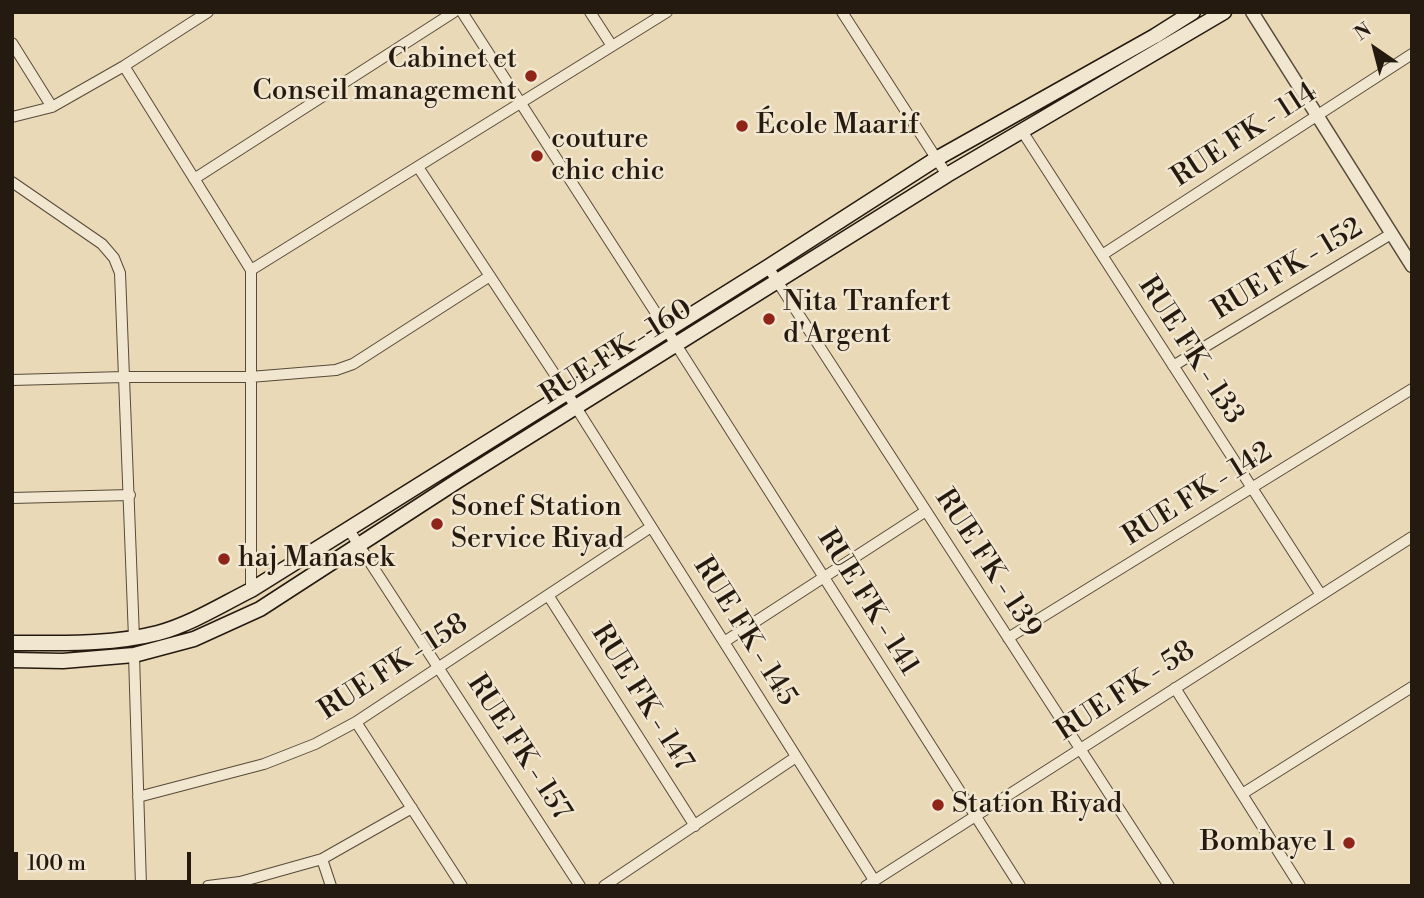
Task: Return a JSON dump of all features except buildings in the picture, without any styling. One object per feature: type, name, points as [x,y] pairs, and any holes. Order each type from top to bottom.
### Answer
[{"type":"main road","name":"RUE FK - 160","points":[[12,660],[63,661],[134,655],[194,639],[260,609],[676,344],[1021,131],[1159,42],[1193,12]]},
{"type":"main road","name":"RUE FK - 160","points":[[12,643],[71,643],[134,638],[160,632],[198,617],[251,590],[936,159],[1159,42],[1224,12]]},
{"type":"main road","points":[[160,632],[163,648]]},
{"type":"street","points":[[194,179],[454,12]]},
{"type":"street","name":"RUE FK - 141","points":[[462,12],[1020,886]]},
{"type":"street","points":[[590,12],[612,46]]},
{"type":"street","points":[[251,270],[667,12]]},
{"type":"street","points":[[842,12],[947,175]]},
{"type":"street","points":[[1252,12],[1412,266]]},
{"type":"street","points":[[12,117],[52,107],[124,66],[202,14]]},
{"type":"street","points":[[12,43],[52,107]]},
{"type":"street","name":"RUE FK - 114","points":[[1102,255],[1412,54]]},
{"type":"street","points":[[124,66],[251,270],[251,590]]},
{"type":"street","name":"RUE FK - 133","points":[[1021,131],[1321,595]]},
{"type":"street","name":"RUE FK - 145","points":[[418,167],[567,393],[796,757],[870,883]]},
{"type":"street","points":[[12,183],[102,244],[114,258],[120,273],[134,638]]},
{"type":"street","name":"RUE FK - 152","points":[[1173,366],[1391,234]]},
{"type":"street","name":"RUE FK - 139","points":[[768,267],[1169,886]]},
{"type":"street","points":[[12,380],[250,377],[345,368],[490,276]]},
{"type":"street","name":"RUE FK - 142","points":[[1008,638],[1412,390]]},
{"type":"street","points":[[12,498],[130,495]]},
{"type":"street","points":[[724,642],[926,511]]},
{"type":"street","name":"RUE FK - 158","points":[[138,797],[264,764],[315,744],[356,722],[651,527]]},
{"type":"street","name":"RUE FK - 157","points":[[349,530],[580,886]]},
{"type":"street","name":"RUE FK - 58","points":[[870,883],[1412,537]]},
{"type":"street","name":"RUE FK - 147","points":[[548,595],[695,826]]},
{"type":"street","points":[[134,655],[141,886]]},
{"type":"street","points":[[1242,794],[1412,687]]},
{"type":"street","points":[[1175,688],[1300,886]]},
{"type":"street","points":[[356,722],[461,886]]},
{"type":"street","points":[[604,886],[796,757]]},
{"type":"street","points":[[208,886],[240,884],[322,859],[412,808]]},
{"type":"street","points":[[322,859],[331,886]]},
{"type":"place","name":"Cabinet et Conseil management","points":[[531,76]]},
{"type":"place","name":"École Maarif","points":[[742,126]]},
{"type":"place","name":"couture chic chic","points":[[537,156]]},
{"type":"place","name":"Nita Tranfert d'Argent","points":[[769,319]]},
{"type":"place","name":"Sonef Station Service Riyad","points":[[437,524]]},
{"type":"place","name":"haj Manasek","points":[[224,559]]},
{"type":"place","name":"Station Riyad","points":[[938,805]]},
{"type":"place","name":"Bombaye 1","points":[[1349,843]]}]
